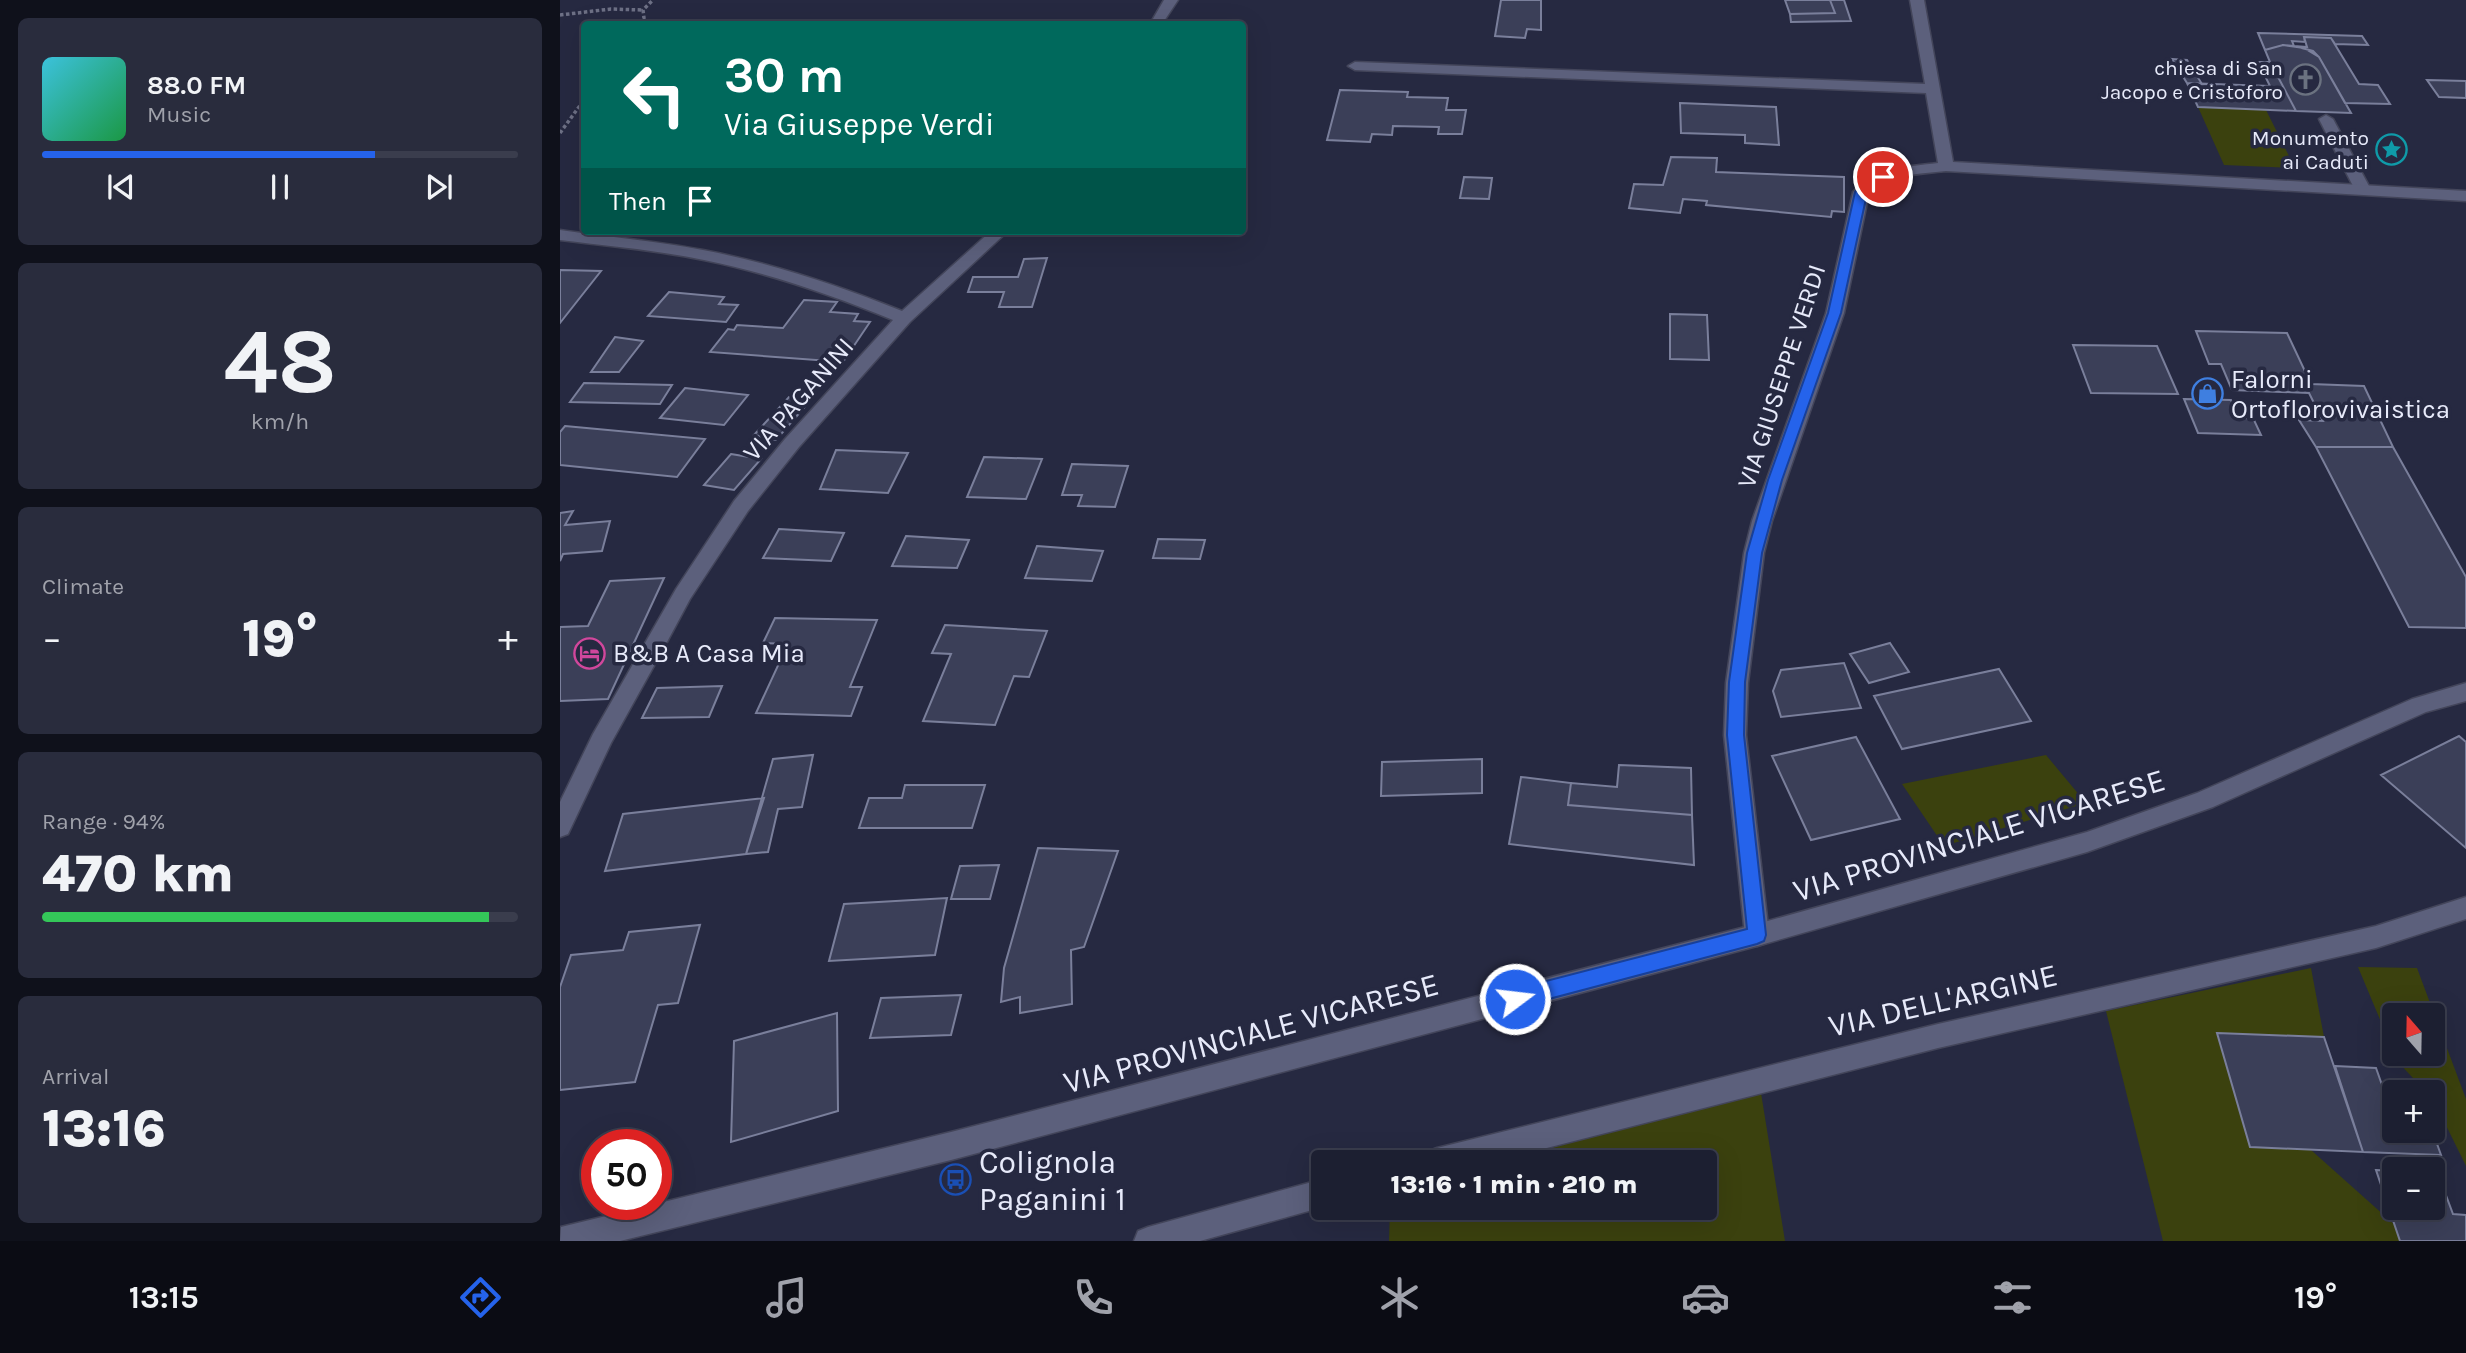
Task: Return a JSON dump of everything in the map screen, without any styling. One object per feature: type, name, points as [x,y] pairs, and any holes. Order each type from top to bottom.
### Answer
[{"type":"street","points":[[1158,21],[1171,0]]},
{"type":"street","points":[[1917,0],[1946,166]]},
{"type":"street","points":[[1355,66],[1933,89]]},
{"type":"street","points":[[2326,118],[2362,188]]},
{"type":"street","name":"VIA GIUSEPPE VERDI","points":[[1757,935],[1735,735],[1737,682],[1754,553],[1762,521],[1835,313],[1861,192],[1872,181],[1895,173],[1946,166],[2466,196]]},
{"type":"street","name":"VIA PAGANINI","points":[[560,235],[702,255],[745,264],[856,298],[904,318],[792,443],[741,506],[683,594],[601,740],[560,827]]},
{"type":"street","points":[[904,318],[996,235]]},
{"type":"street","name":"VIA PROVINCIALE VICARESE","points":[[561,1241],[951,1146],[1757,935],[2147,823],[2296,761],[2420,705],[2466,692]]},
{"type":"street","name":"VIA DELL'ARGINE","points":[[1485,1150],[1938,1036],[2376,937],[2466,908]]},
{"type":"street","points":[[1148,1241],[1311,1196]]},
{"type":"path","points":[[560,15],[611,9],[643,10],[653,0]]},
{"type":"path","points":[[642,21],[643,10]]},
{"type":"path","points":[[560,133],[581,104]]},
{"type":"green space","points":[[2198,107],[2266,110],[2295,168],[2224,165]]},
{"type":"green space","points":[[2046,755],[2086,803],[1944,846],[1902,784]]},
{"type":"green space","points":[[2358,967],[2417,968],[2430,1003],[2382,1003],[2382,1024]]},
{"type":"green space","points":[[2311,968],[2324,1037],[2217,1033],[2250,1147],[2311,1150],[2382,1213],[2382,1220],[2389,1220],[2395,1225],[2400,1241],[2163,1241],[2106,1011]]},
{"type":"green space","points":[[2445,1043],[2466,1099],[2466,1166],[2445,1123],[2445,1080],[2415,1080],[2402,1066],[2445,1066]]},
{"type":"green space","points":[[1761,1093],[1785,1241],[1389,1241],[1390,1220],[1717,1220],[1717,1150],[1543,1150]]},
{"type":"building","points":[[1501,0],[1541,0],[1541,30],[1527,29],[1525,38],[1495,36]]},
{"type":"building","points":[[1785,0],[1830,0],[1835,13],[1790,14]]},
{"type":"building","points":[[1830,0],[1844,0],[1851,21],[1791,22],[1790,14],[1835,13]]},
{"type":"building","points":[[2258,33],[2362,36],[2368,45],[2335,44],[2331,38],[2304,37],[2305,42],[2292,41],[2294,46],[2283,45],[2265,50]]},
{"type":"building","points":[[2304,37],[2331,38],[2359,84],[2378,85],[2390,104],[2345,103],[2319,57],[2313,51],[2294,46],[2307,47]]},
{"type":"building","name":"chiesa di San Jacopo e Cristoforo","points":[[2283,45],[2304,48],[2319,57],[2351,113],[2296,111],[2277,75],[2264,74],[2257,62],[2270,62],[2265,50]]},
{"type":"building","points":[[2172,59],[2187,60],[2202,84],[2187,83]]},
{"type":"building","points":[[2264,74],[2277,75],[2296,111],[2198,107],[2187,83],[2270,86]]},
{"type":"building","points":[[2427,80],[2466,81],[2466,98],[2439,97]]},
{"type":"building","points":[[1340,90],[1408,92],[1407,97],[1448,98],[1446,110],[1466,110],[1462,134],[1438,134],[1439,127],[1393,126],[1392,135],[1372,134],[1370,142],[1327,140]]},
{"type":"building","points":[[1680,103],[1776,107],[1779,145],[1745,143],[1745,135],[1681,133]]},
{"type":"building","points":[[1671,157],[1717,158],[1716,172],[1844,177],[1844,212],[1832,211],[1831,217],[1706,205],[1707,201],[1683,199],[1680,213],[1629,208],[1634,184],[1663,185]]},
{"type":"building","points":[[1464,177],[1492,178],[1489,199],[1460,198]]},
{"type":"building","points":[[1047,258],[1032,307],[999,307],[1004,292],[968,292],[973,277],[1018,277],[1024,259]]},
{"type":"building","points":[[560,270],[601,271],[560,323]]},
{"type":"building","points":[[669,292],[724,297],[719,304],[738,305],[726,322],[648,316]]},
{"type":"building","points":[[804,300],[837,302],[830,312],[858,314],[854,321],[870,322],[843,362],[710,352],[728,329],[734,330],[737,325],[783,328]]},
{"type":"building","points":[[1670,314],[1707,315],[1709,360],[1670,359]]},
{"type":"building","points":[[2196,331],[2287,333],[2311,384],[2364,386],[2393,447],[2316,447],[2299,420],[2323,421],[2309,393],[2232,390],[2221,364],[2209,364]]},
{"type":"building","points":[[615,337],[643,341],[619,372],[591,372]]},
{"type":"building","points":[[2073,345],[2157,346],[2178,394],[2091,393]]},
{"type":"building","points":[[584,383],[672,385],[660,404],[570,402]]},
{"type":"building","points":[[685,388],[748,395],[724,425],[660,418]]},
{"type":"building","points":[[789,397],[810,401],[776,440],[754,435]]},
{"type":"building","points":[[2184,399],[2231,400],[2238,416],[2254,420],[2261,435],[2198,433]]},
{"type":"building","points":[[565,426],[705,439],[677,477],[560,465],[560,432]]},
{"type":"building","points":[[2316,447],[2393,447],[2466,577],[2466,628],[2409,627]]},
{"type":"building","points":[[836,450],[908,453],[888,493],[820,489]]},
{"type":"building","points":[[731,454],[761,459],[734,490],[704,485]]},
{"type":"building","points":[[984,457],[1042,459],[1026,499],[967,497]]},
{"type":"building","points":[[1072,464],[1128,466],[1115,507],[1078,506],[1082,495],[1062,495]]},
{"type":"building","points":[[573,511],[565,525],[610,521],[602,551],[563,554],[560,561],[560,513]]},
{"type":"building","points":[[779,529],[844,533],[831,561],[763,558]]},
{"type":"building","points":[[906,536],[969,540],[957,568],[892,566]]},
{"type":"building","points":[[1158,539],[1205,540],[1200,559],[1153,558]]},
{"type":"building","points":[[1037,546],[1103,551],[1092,581],[1025,578]]},
{"type":"building","points":[[664,578],[608,699],[560,701],[560,627],[588,626],[610,581]]},
{"type":"building","points":[[775,618],[877,620],[850,687],[862,687],[851,716],[756,713],[788,644],[763,643]]},
{"type":"building","points":[[945,625],[1047,631],[1029,677],[1014,676],[995,725],[923,721],[951,654],[932,653]]},
{"type":"building","points":[[1890,643],[1909,672],[1869,683],[1850,654]]},
{"type":"building","points":[[1844,663],[1861,708],[1781,717],[1773,691],[1781,670]]},
{"type":"building","points":[[1999,669],[2031,721],[1902,749],[1874,696]]},
{"type":"building","points":[[722,686],[709,717],[642,718],[657,688]]},
{"type":"building","points":[[2459,736],[2466,742],[2466,848],[2381,775]]},
{"type":"building","points":[[1856,737],[1900,819],[1811,840],[1772,756]]},
{"type":"building","points":[[813,755],[802,807],[778,809],[768,852],[746,854],[773,759]]},
{"type":"building","points":[[1482,759],[1482,793],[1381,796],[1382,762]]},
{"type":"building","points":[[1619,765],[1691,768],[1692,815],[1568,805],[1571,783],[1617,787]]},
{"type":"building","points":[[1521,777],[1571,783],[1568,805],[1692,815],[1694,865],[1509,844]]},
{"type":"building","points":[[905,785],[985,785],[972,828],[859,828],[869,798],[902,798]]},
{"type":"building","points":[[764,798],[746,854],[605,871],[623,814]]},
{"type":"building","points":[[1038,848],[1118,851],[1084,947],[1071,950],[1072,1004],[1020,1013],[1020,997],[1001,1002],[1004,968]]},
{"type":"building","points":[[999,865],[990,899],[951,899],[960,866]]},
{"type":"building","points":[[947,898],[935,955],[829,961],[844,904]]},
{"type":"building","points":[[700,925],[678,1003],[658,1005],[635,1082],[560,1090],[560,987],[571,955],[623,950],[629,932]]},
{"type":"building","points":[[961,995],[951,1035],[870,1038],[881,998]]},
{"type":"building","points":[[837,1013],[838,1111],[731,1142],[734,1041]]},
{"type":"building","points":[[2217,1033],[2324,1037],[2363,1152],[2250,1147]]},
{"type":"building","points":[[2335,1066],[2376,1068],[2382,1085],[2382,1143],[2437,1143],[2441,1155],[2363,1152]]},
{"type":"building","points":[[2376,1170],[2382,1170],[2382,1188]]},
{"type":"building","points":[[2445,1193],[2453,1214],[2466,1215],[2466,1241],[2400,1241],[2393,1220],[2445,1220]]},
{"type":"place","name":"chiesa di San Jacopo e Cristoforo","points":[[2306,80]]},
{"type":"place","name":"Monumento ai Caduti","points":[[2392,150]]},
{"type":"place","name":"Falorni Ortoflorovivaistica","points":[[2208,394]]},
{"type":"place","name":"B&B A Casa Mia","points":[[590,653]]},
{"type":"place","name":"Colignola Paganini 1","points":[[956,1180]]},
{"type":"route","points":[[1515,999],[1757,935],[1735,735],[1737,682],[1754,553],[1775,480],[1835,313],[1861,192],[1872,181],[1883,177]]}]
